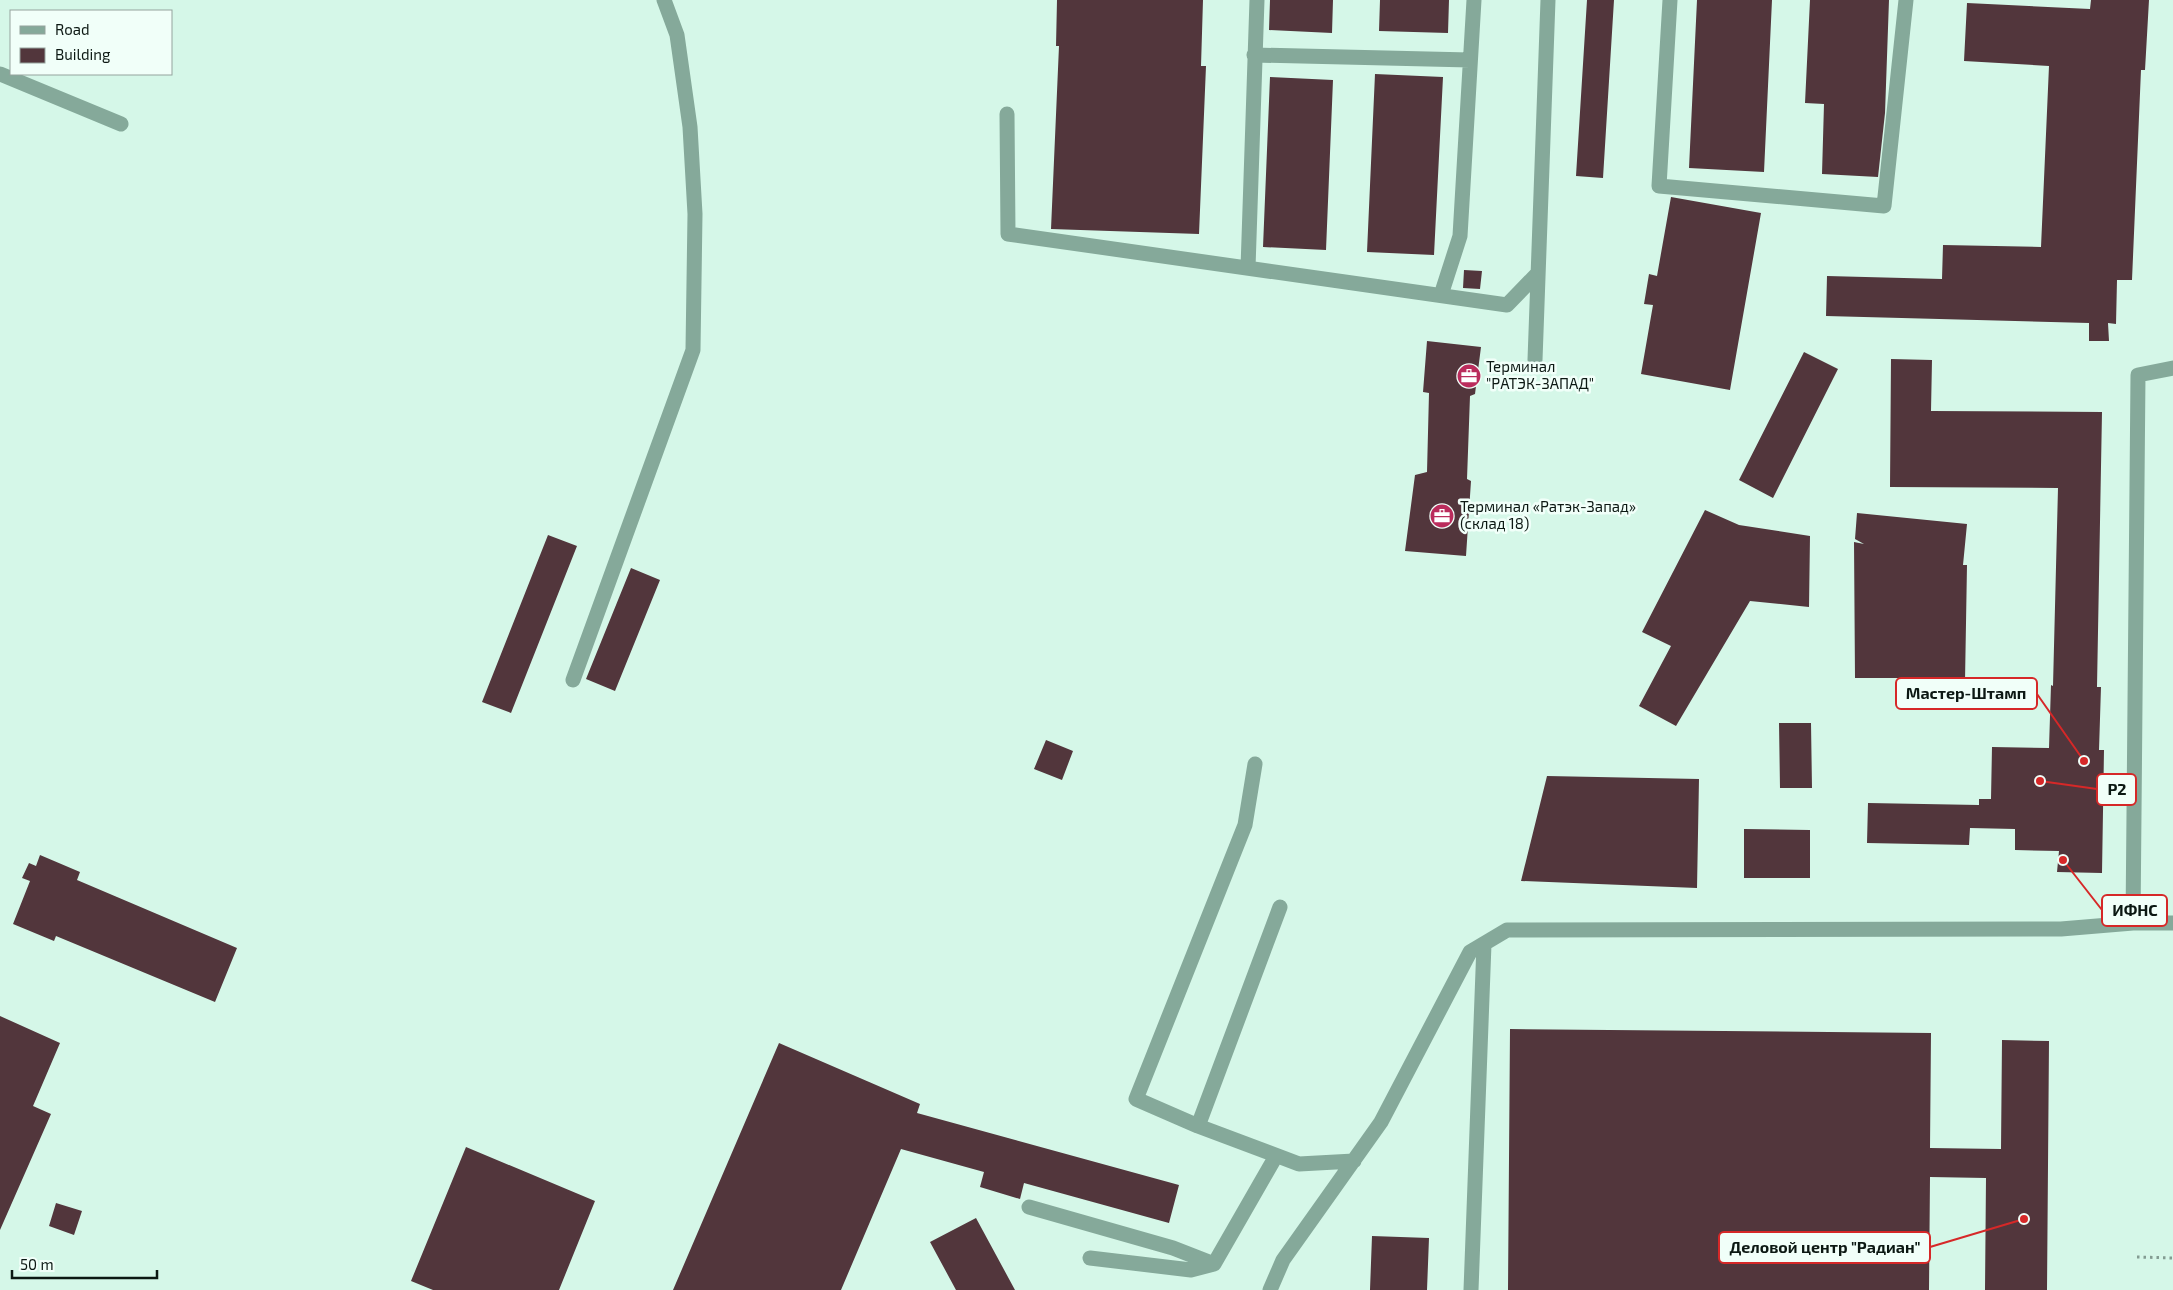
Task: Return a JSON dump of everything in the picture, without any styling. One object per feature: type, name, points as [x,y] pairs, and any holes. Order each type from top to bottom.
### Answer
[{"type":"lane","points":[[573,680],[693,350],[695,214],[690,127],[677,35],[664,0]]},
{"type":"lane","points":[[1248,268],[1257,0]]},
{"type":"lane","points":[[1441,295],[1460,236],[1474,0]]},
{"type":"lane","points":[[1535,360],[1548,0]]},
{"type":"lane","points":[[1670,0],[1659,186],[1884,206],[1906,0]]},
{"type":"lane","points":[[1254,55],[1470,60]]},
{"type":"lane","points":[[0,74],[120,124]]},
{"type":"lane","points":[[1007,114],[1008,234],[1508,305],[1538,273]]},
{"type":"lane","points":[[2133,923],[2138,375],[2173,368]]},
{"type":"lane","points":[[1255,764],[1246,825],[1136,1099],[1198,1126],[1276,1156],[1306,1165],[1354,1161]]},
{"type":"lane","points":[[1198,1126],[1280,907]]},
{"type":"lane","points":[[1270,1290],[1283,1260],[1381,1122],[1470,952],[1507,930],[2061,929],[2133,923],[2173,923]]},
{"type":"lane","points":[[1471,1290],[1484,944]]},
{"type":"lane","points":[[1090,1258],[1191,1270],[1214,1264],[1276,1156]]},
{"type":"lane","points":[[1029,1207],[1173,1248],[1214,1264]]},
{"type":"path","points":[[2137,1257],[2173,1258]]},
{"type":"building","points":[[1057,0],[1203,0],[1201,66],[1206,66],[1199,234],[1051,229],[1059,46],[1056,46]]},
{"type":"building","points":[[1270,0],[1333,0],[1332,33],[1269,30]]},
{"type":"building","points":[[1380,0],[1449,0],[1448,33],[1379,31]]},
{"type":"building","points":[[1587,0],[1614,0],[1603,178],[1576,176]]},
{"type":"building","points":[[1697,0],[1772,0],[1764,172],[1689,168]]},
{"type":"building","points":[[1810,0],[1889,0],[1885,113],[1878,177],[1822,174],[1824,104],[1805,103]]},
{"type":"building","points":[[2091,0],[2149,0],[2145,70],[2141,70],[2132,280],[2117,280],[2116,324],[2108,323],[2109,341],[2089,341],[2089,323],[1826,316],[1827,276],[1942,279],[1943,245],[2041,247],[2049,66],[1964,61],[1967,3],[2090,9]]},
{"type":"building","points":[[1375,74],[1443,77],[1434,255],[1367,252]]},
{"type":"building","points":[[1270,77],[1333,80],[1326,250],[1263,247]]},
{"type":"building","points":[[1671,197],[1761,213],[1730,390],[1641,374],[1653,305],[1644,304],[1649,274],[1657,276]]},
{"type":"building","points":[[1464,270],[1482,271],[1480,289],[1463,288]]},
{"type":"building","points":[[1427,341],[1481,347],[1475,394],[1470,396],[1467,479],[1471,481],[1466,556],[1405,551],[1415,475],[1427,472],[1429,393],[1423,392]]},
{"type":"building","points":[[1804,352],[1838,369],[1773,498],[1739,480]]},
{"type":"building","points":[[1891,359],[1932,360],[1931,411],[2102,412],[2097,687],[2101,687],[2099,750],[2104,750],[2102,873],[2057,872],[2059,851],[2015,850],[2015,829],[1970,828],[1969,845],[1867,843],[1868,803],[1979,805],[1979,799],[1991,799],[1992,747],[2049,748],[2051,685],[2053,686],[2058,488],[1890,487]]},
{"type":"building","points":[[1705,510],[1739,525],[1810,536],[1809,607],[1750,601],[1676,726],[1639,706],[1671,646],[1642,632]]},
{"type":"building","points":[[1857,513],[1967,524],[1963,565],[1967,565],[1965,681],[1920,680],[1920,678],[1855,678],[1854,542],[1864,544],[1855,539]]},
{"type":"building","points":[[548,535],[577,546],[511,713],[482,702]]},
{"type":"building","points":[[631,568],[660,580],[615,691],[586,679]]},
{"type":"building","points":[[1779,723],[1811,723],[1812,788],[1780,788]]},
{"type":"building","points":[[1046,740],[1073,751],[1062,780],[1034,769]]},
{"type":"building","points":[[1547,776],[1699,779],[1697,888],[1521,881]]},
{"type":"building","points":[[1744,829],[1810,830],[1810,878],[1744,878]]},
{"type":"building","points":[[40,855],[80,872],[77,880],[237,948],[215,1002],[56,936],[54,941],[13,924],[30,881],[22,878],[29,863],[36,866]]},
{"type":"building","points":[[0,1016],[60,1043],[33,1106],[51,1114],[0,1230]]},
{"type":"building","points":[[1510,1029],[1931,1033],[1930,1148],[2001,1149],[2002,1040],[2049,1041],[2047,1290],[1985,1290],[1986,1178],[1930,1177],[1929,1290],[1508,1290]]},
{"type":"building","points":[[779,1043],[920,1104],[917,1113],[1179,1185],[1169,1223],[1024,1183],[1020,1199],[980,1187],[984,1172],[901,1149],[841,1290],[673,1290]]},
{"type":"building","points":[[466,1147],[595,1201],[559,1290],[433,1290],[411,1281]]},
{"type":"building","points":[[56,1203],[82,1211],[74,1235],[49,1226]]},
{"type":"building","points":[[976,1218],[1015,1290],[956,1290],[930,1242]]},
{"type":"building","points":[[1372,1236],[1429,1238],[1427,1290],[1370,1290]]},
{"type":"place","name":"Терминал \"РАТЭК-ЗАПАД\"","points":[[1469,376]]},
{"type":"place","name":"Терминал «Ратэк-Запад» (склад 18)","points":[[1442,516]]},
{"type":"place","name":"Мастер-Штамп","points":[[2084,761]]},
{"type":"place","name":"Р2","points":[[2040,781]]},
{"type":"place","name":"ИФНС","points":[[2063,860]]},
{"type":"place","name":"Деловой центр \"Радиан\"","points":[[2024,1219]]}]
